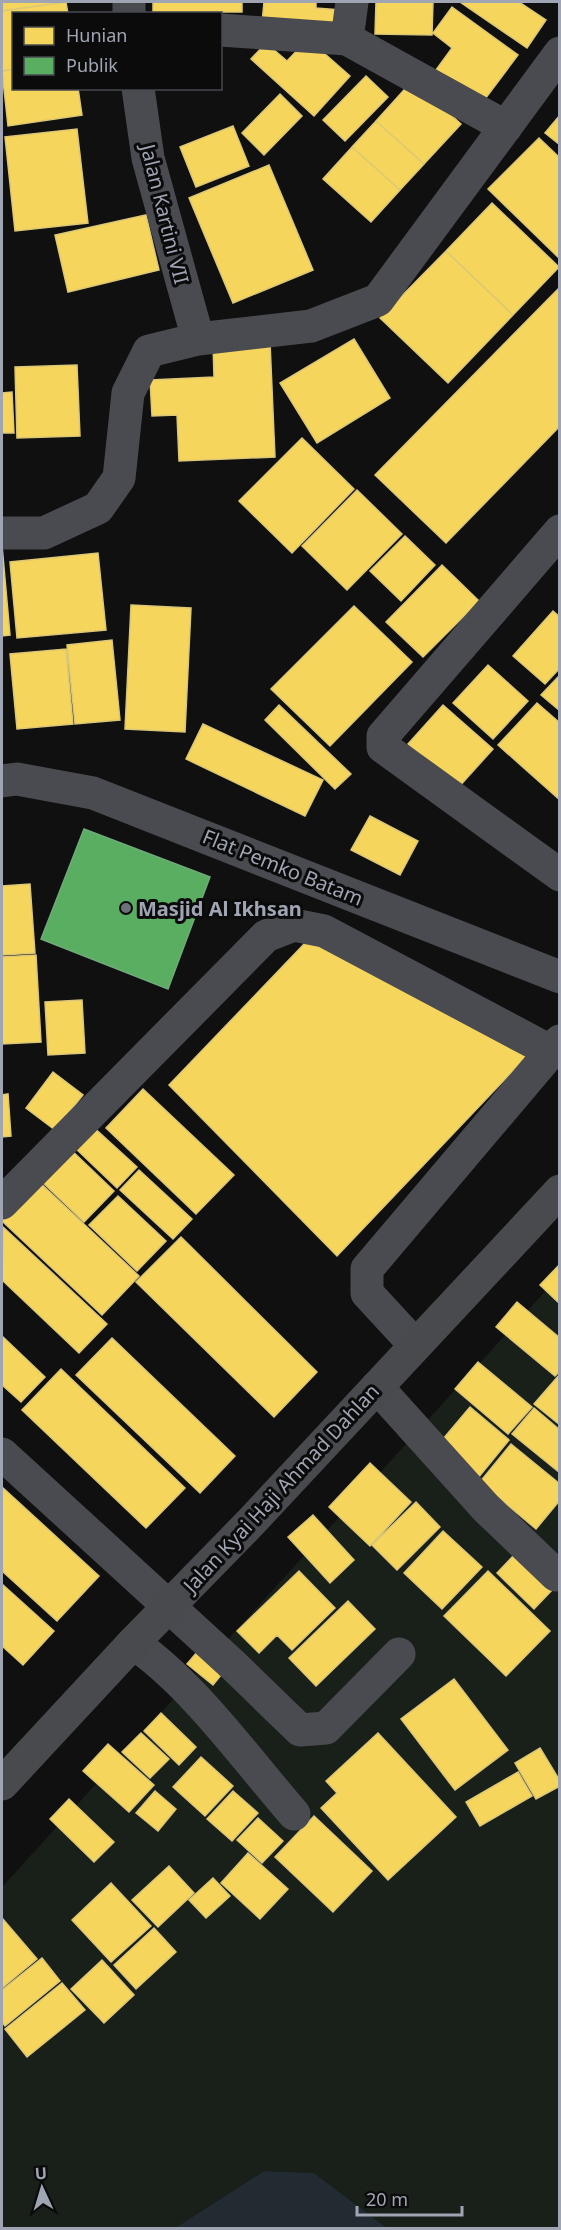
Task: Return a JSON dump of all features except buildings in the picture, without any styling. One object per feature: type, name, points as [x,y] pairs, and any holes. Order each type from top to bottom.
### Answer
[{"type":"main road","name":"Jalan Kyai Haji Ahmad Dahlan","points":[[2,1784],[132,1643],[251,1522],[560,1191]]},
{"type":"street","points":[[347,39],[352,2]]},
{"type":"street","points":[[222,30],[347,39],[506,127]]},
{"type":"street","points":[[2,533],[44,532],[98,508],[119,478],[128,393],[149,351],[198,339],[311,326],[378,300],[560,53]]},
{"type":"street","name":"Jalan Kartini VII","points":[[138,90],[148,158],[198,339]]},
{"type":"street","points":[[560,531],[383,736],[383,747],[560,875]]},
{"type":"street","name":"Flat Pemko Batam","points":[[2,781],[17,778],[103,797],[560,977]]},
{"type":"street","points":[[2,1203],[266,936],[294,925],[324,931],[555,1046],[367,1269],[367,1293],[415,1345]]},
{"type":"street","points":[[377,1387],[486,1508],[556,1575]]},
{"type":"street","points":[[2,1454],[300,1730],[326,1728],[399,1654]]},
{"type":"street","points":[[132,1643],[153,1657],[196,1701],[294,1814]]},
{"type":"shaded area","points":[[559,1276],[559,2228],[387,2228],[314,2173],[264,2171],[175,2228],[2,2228],[2,1887]]},
{"type":"shaded area","points":[[264,2171],[314,2173],[387,2228],[175,2228]]},
{"type":"place","name":"Masjid Al Ikhsan","points":[[126,908]]}]
